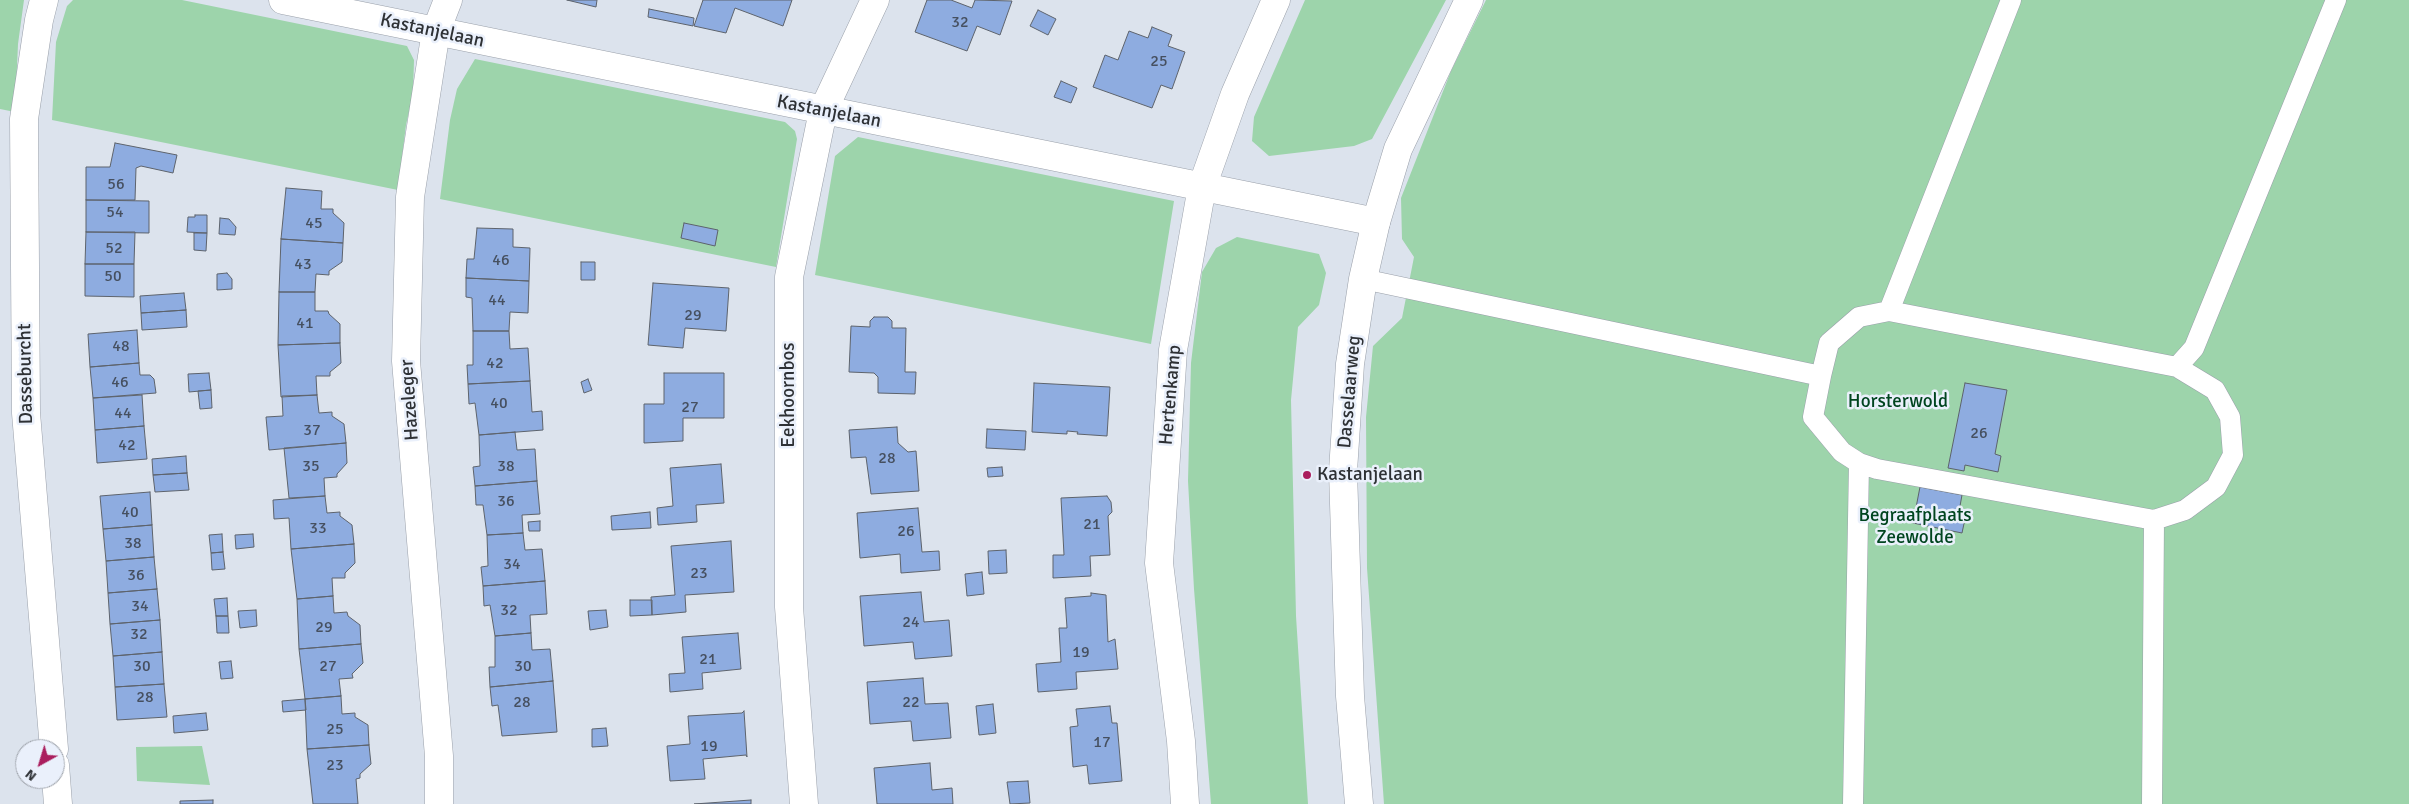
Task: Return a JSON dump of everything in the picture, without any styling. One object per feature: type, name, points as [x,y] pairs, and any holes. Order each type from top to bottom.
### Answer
[{"type":"street","name":"Dasseburcht","points":[[44,0],[39,20],[24,119],[26,413],[53,739]]},
{"type":"street","name":"Kastanjelaan","points":[[283,0],[1376,222]]},
{"type":"street","name":"Hazeleger","points":[[439,804],[439,756],[406,361],[410,197],[436,31],[448,0]]},
{"type":"street","name":"Eekhoornbos","points":[[804,804],[789,607],[789,277],[823,111],[875,0]]},
{"type":"street","name":"Hertenkamp","points":[[1185,804],[1181,741],[1159,563],[1173,350],[1202,186],[1235,94],[1276,0]]},
{"type":"street","name":"Dasselaarweg","points":[[1359,804],[1350,696],[1343,471],[1350,364],[1363,279],[1376,222],[1398,150],[1469,0]]},
{"type":"street","points":[[57,789],[58,804]]},
{"type":"lane","points":[[1889,311],[2010,0]]},
{"type":"lane","points":[[2176,367],[2194,348],[2336,0]]},
{"type":"lane","points":[[1363,279],[1821,376]]},
{"type":"lane","points":[[1889,311],[2176,367],[2215,390],[2230,417],[2233,455],[2216,487],[2184,510],[2154,520],[1887,471],[1859,463],[1842,452],[1813,417],[1829,343],[1859,318],[1889,311]]},
{"type":"lane","points":[[1853,804],[1859,463]]},
{"type":"lane","points":[[2152,804],[2154,520]]},
{"type":"green space","points":[[0,0],[24,0],[18,44],[15,112],[0,109]]},
{"type":"green space","points":[[73,0],[182,0],[407,46],[414,60],[413,94],[406,125],[398,190],[52,120],[56,42],[67,6]]},
{"type":"green space","points":[[1305,0],[1446,0],[1372,139],[1354,146],[1269,156],[1252,141],[1254,117]]},
{"type":"green space","name":"Horsterwold","points":[[1486,0],[2409,0],[2409,804],[1384,804],[1367,568],[1366,417],[1373,346],[1402,318],[1414,257],[1402,239],[1401,198],[1451,71]]},
{"type":"green space","points":[[475,59],[785,122],[795,131],[797,139],[776,267],[440,199],[450,120],[457,89]]},
{"type":"green space","points":[[858,137],[1174,201],[1151,344],[815,275],[835,156]]},
{"type":"green space","points":[[1237,237],[1319,254],[1326,273],[1319,305],[1298,327],[1291,400],[1296,616],[1308,804],[1211,804],[1194,589],[1188,481],[1191,363],[1202,272],[1216,248]]},
{"type":"green space","points":[[202,746],[210,785],[137,781],[136,747]]},
{"type":"building","points":[[567,0],[597,0],[596,7]]},
{"type":"building","points":[[703,0],[792,0],[783,26],[735,8],[726,33],[694,26]]},
{"type":"building","points":[[927,0],[951,0],[972,8],[975,0],[1012,1],[1000,35],[977,26],[967,51],[915,32]]},
{"type":"building","points":[[649,9],[694,18],[693,26],[648,17]]},
{"type":"building","points":[[1038,10],[1056,19],[1048,35],[1030,26]]},
{"type":"building","points":[[1152,27],[1172,35],[1168,46],[1185,52],[1172,89],[1161,85],[1152,108],[1093,87],[1105,55],[1118,60],[1129,31],[1148,38]]},
{"type":"building","points":[[1061,81],[1077,88],[1071,103],[1054,97]]},
{"type":"building","points":[[115,143],[177,155],[173,173],[141,166],[136,168],[135,200],[86,200],[86,167],[110,167]]},
{"type":"building","points":[[286,188],[322,191],[321,209],[333,209],[333,213],[344,223],[343,243],[281,239]]},
{"type":"building","points":[[86,200],[149,201],[149,233],[86,232]]},
{"type":"building","points":[[195,215],[207,215],[207,233],[187,232],[188,217],[195,217]]},
{"type":"building","points":[[220,218],[229,219],[236,227],[235,235],[219,234]]},
{"type":"building","points":[[684,223],[718,230],[715,246],[681,238]]},
{"type":"building","points":[[477,228],[513,229],[513,247],[530,248],[529,281],[466,278],[467,259],[474,259]]},
{"type":"building","points":[[86,232],[135,232],[134,264],[85,264]]},
{"type":"building","points":[[194,233],[207,233],[206,251],[194,250]]},
{"type":"building","points":[[281,239],[343,243],[342,262],[329,271],[329,275],[316,274],[315,292],[279,292]]},
{"type":"building","points":[[581,262],[595,262],[595,280],[581,280]]},
{"type":"building","points":[[85,264],[134,264],[134,297],[85,296]]},
{"type":"building","points":[[227,273],[232,279],[232,289],[217,290],[217,274]]},
{"type":"building","points":[[466,278],[529,281],[528,313],[510,312],[509,331],[473,331],[472,298],[466,297]]},
{"type":"building","points":[[653,283],[729,288],[726,331],[685,328],[683,348],[648,345]]},
{"type":"building","points":[[279,292],[315,292],[315,311],[328,311],[340,324],[340,343],[278,345]]},
{"type":"building","points":[[184,293],[186,310],[141,313],[140,296]]},
{"type":"building","points":[[186,310],[187,327],[142,330],[141,313]]},
{"type":"building","points":[[874,317],[888,317],[892,321],[892,328],[906,328],[905,372],[916,372],[915,394],[878,393],[878,377],[874,373],[849,372],[851,326],[870,327],[870,321]]},
{"type":"building","points":[[137,330],[139,363],[90,367],[88,334]]},
{"type":"building","points":[[473,331],[509,331],[510,349],[528,348],[530,381],[468,384],[467,365],[473,365]]},
{"type":"building","points":[[340,343],[341,363],[330,372],[330,376],[316,376],[317,395],[281,397],[278,345]]},
{"type":"building","points":[[139,363],[140,375],[150,375],[154,379],[156,393],[93,398],[90,367]]},
{"type":"building","points":[[209,373],[211,390],[189,392],[188,374]]},
{"type":"building","points":[[664,373],[724,373],[724,418],[683,418],[683,441],[644,443],[644,404],[664,404]]},
{"type":"building","points":[[588,379],[592,390],[584,393],[581,382]]},
{"type":"building","points":[[530,381],[532,412],[542,411],[543,430],[479,435],[475,403],[469,404],[468,384]]},
{"type":"building","points":[[1034,383],[1110,387],[1107,436],[1077,434],[1078,432],[1067,431],[1067,434],[1032,432]]},
{"type":"building","points":[[1965,383],[2007,390],[1995,454],[2001,456],[1998,472],[1965,465],[1964,471],[1948,468]]},
{"type":"building","points":[[211,390],[212,408],[200,409],[198,391]]},
{"type":"building","points":[[142,395],[144,426],[95,430],[93,398]]},
{"type":"building","points":[[317,395],[319,413],[332,412],[332,416],[344,424],[346,443],[269,450],[266,417],[283,416],[282,396]]},
{"type":"building","points":[[144,426],[147,459],[97,463],[95,430]]},
{"type":"building","points":[[897,427],[898,443],[908,452],[916,451],[919,491],[871,494],[866,457],[851,458],[849,430]]},
{"type":"building","points":[[987,429],[1026,431],[1025,450],[986,448]]},
{"type":"building","points":[[515,432],[517,450],[535,449],[537,481],[475,486],[473,467],[480,466],[479,435]]},
{"type":"building","points":[[346,443],[347,463],[337,474],[337,477],[324,478],[325,496],[289,498],[284,448]]},
{"type":"building","points":[[186,456],[187,473],[153,475],[152,459]]},
{"type":"building","points":[[721,464],[724,503],[696,505],[697,522],[658,525],[657,508],[673,506],[670,468]]},
{"type":"building","points":[[1002,467],[1003,476],[988,477],[987,468]]},
{"type":"building","points":[[187,473],[189,490],[155,492],[153,475]]},
{"type":"building","points":[[537,481],[540,514],[522,515],[523,533],[487,535],[483,505],[476,505],[475,486]]},
{"type":"building","points":[[1920,487],[1962,495],[1958,517],[1965,519],[1962,533],[1913,523]]},
{"type":"building","points":[[150,492],[152,525],[103,529],[100,496]]},
{"type":"building","points":[[325,496],[327,513],[340,512],[340,516],[352,525],[354,544],[291,549],[289,518],[274,519],[273,500]]},
{"type":"building","points":[[1107,496],[1111,502],[1112,512],[1108,516],[1110,555],[1090,556],[1091,576],[1053,578],[1053,555],[1064,555],[1061,498]]},
{"type":"building","points":[[918,508],[922,552],[939,551],[940,570],[901,573],[900,554],[860,558],[857,513]]},
{"type":"building","points":[[650,512],[651,528],[612,530],[611,516]]},
{"type":"building","points":[[540,521],[540,531],[529,531],[528,522]]},
{"type":"building","points":[[152,525],[154,557],[106,561],[103,529]]},
{"type":"building","points":[[523,533],[525,550],[542,549],[545,581],[483,586],[481,567],[488,566],[487,535]]},
{"type":"building","points":[[222,534],[223,552],[211,553],[209,535]]},
{"type":"building","points":[[253,534],[254,547],[236,549],[235,535]]},
{"type":"building","points":[[731,541],[734,592],[685,595],[686,612],[652,615],[651,597],[675,595],[671,546]]},
{"type":"building","points":[[354,544],[355,563],[345,573],[345,578],[332,578],[333,596],[297,599],[291,549]]},
{"type":"building","points":[[1006,550],[1007,573],[989,574],[988,551]]},
{"type":"building","points":[[223,552],[225,569],[212,570],[211,553]]},
{"type":"building","points":[[154,557],[157,589],[108,593],[106,561]]},
{"type":"building","points":[[982,572],[984,594],[967,596],[965,574]]},
{"type":"building","points":[[545,581],[547,614],[530,615],[531,633],[495,636],[490,605],[484,606],[483,586]]},
{"type":"building","points":[[157,589],[160,620],[110,624],[108,593]]},
{"type":"building","points":[[921,592],[924,622],[949,620],[952,656],[915,659],[913,642],[864,646],[860,596]]},
{"type":"building","points":[[1091,593],[1106,595],[1108,642],[1115,639],[1118,669],[1076,672],[1077,689],[1038,692],[1036,664],[1061,662],[1059,628],[1067,628],[1065,598],[1091,596]]},
{"type":"building","points":[[333,596],[334,613],[347,612],[348,616],[360,625],[361,644],[299,649],[297,599]]},
{"type":"building","points":[[227,598],[228,616],[216,616],[214,599]]},
{"type":"building","points":[[630,600],[652,600],[652,615],[630,616]]},
{"type":"building","points":[[256,610],[257,626],[240,628],[238,611]]},
{"type":"building","points":[[606,610],[608,627],[590,630],[588,611]]},
{"type":"building","points":[[216,616],[228,616],[229,633],[217,633]]},
{"type":"building","points":[[160,620],[162,652],[113,656],[110,624]]},
{"type":"building","points":[[531,633],[532,650],[550,649],[553,681],[490,687],[489,667],[495,667],[495,636]]},
{"type":"building","points":[[738,633],[741,669],[702,673],[703,689],[670,692],[669,674],[685,673],[682,637]]},
{"type":"building","points":[[361,644],[363,663],[352,674],[353,678],[339,679],[341,696],[305,699],[299,649]]},
{"type":"building","points":[[162,652],[164,684],[115,687],[113,656]]},
{"type":"building","points":[[231,661],[233,678],[221,679],[219,662]]},
{"type":"building","points":[[923,678],[925,704],[948,703],[951,738],[913,741],[911,721],[870,724],[867,682]]},
{"type":"building","points":[[553,681],[557,732],[502,736],[498,705],[492,706],[490,687]]},
{"type":"building","points":[[164,684],[167,717],[117,720],[115,687]]},
{"type":"building","points":[[341,696],[342,714],[355,713],[355,717],[368,725],[369,745],[307,749],[305,699]]},
{"type":"building","points":[[305,699],[306,710],[283,712],[282,701]]},
{"type":"building","points":[[993,704],[996,733],[979,735],[976,706]]},
{"type":"building","points":[[1110,706],[1112,723],[1117,723],[1122,781],[1089,784],[1087,765],[1073,767],[1070,727],[1078,726],[1076,709]]},
{"type":"building","points":[[744,711],[747,757],[746,755],[703,759],[705,779],[670,781],[667,746],[690,744],[688,716],[742,713]]},
{"type":"building","points":[[206,713],[208,730],[174,733],[173,716]]},
{"type":"building","points":[[606,728],[608,746],[592,747],[592,729]]},
{"type":"building","points":[[369,745],[371,764],[360,774],[360,778],[356,779],[358,804],[313,804],[307,749]]},
{"type":"building","points":[[930,763],[932,790],[952,788],[953,804],[877,804],[874,768]]},
{"type":"building","points":[[1028,781],[1030,803],[1010,804],[1007,782]]},
{"type":"building","points":[[213,800],[213,804],[180,804],[180,801]]},
{"type":"building","points":[[751,800],[751,804],[694,804]]},
{"type":"place","name":"Kastanjelaan","points":[[1307,475]]},
{"type":"park label","name":"Begraafplaats Zeewolde","points":[[1915,527]]}]
